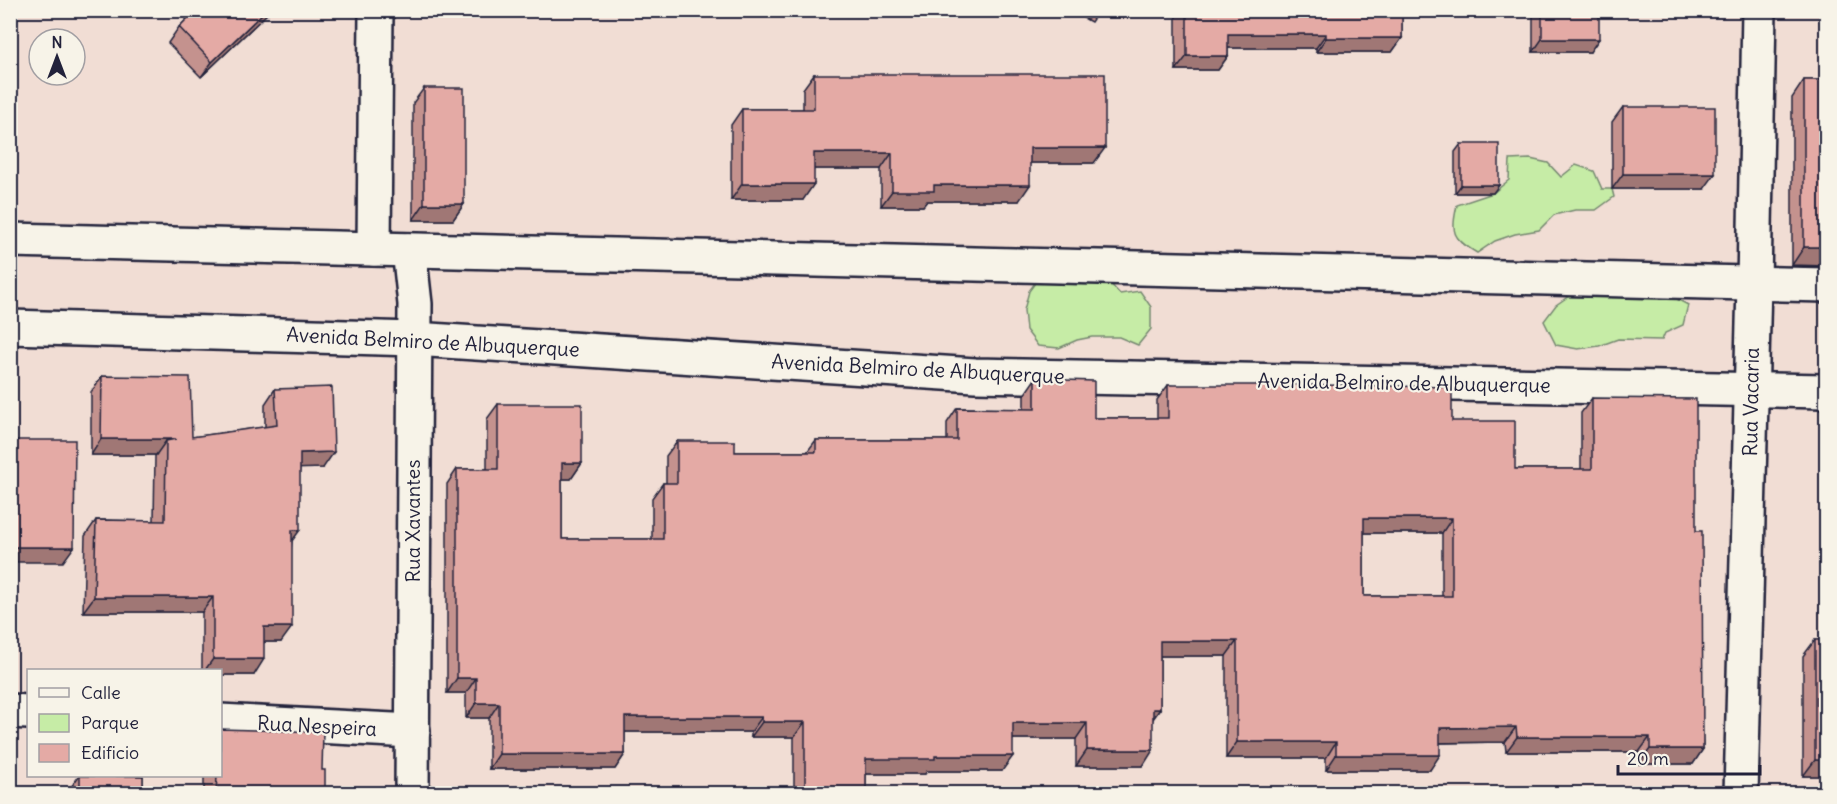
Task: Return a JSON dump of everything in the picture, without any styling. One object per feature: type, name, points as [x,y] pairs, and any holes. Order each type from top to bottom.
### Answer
[{"type":"main road","points":[[374,249],[376,10]]},
{"type":"main road","name":"Rua Vacaria","points":[[1741,794],[1759,10]]},
{"type":"main road","points":[[10,240],[1827,285]]},
{"type":"main road","name":"Rua Xavantes","points":[[409,250],[415,304],[412,794]]},
{"type":"main road","name":"Avenida Belmiro de Albuquerque","points":[[10,327],[414,339],[975,375],[1827,391]]},
{"type":"main road","points":[[10,711],[27,712]]},
{"type":"main road","name":"Rua Nespeira","points":[[222,721],[413,731]]},
{"type":"green space","points":[[1530,159],[1548,163],[1561,177],[1576,165],[1594,171],[1602,189],[1612,189],[1614,197],[1596,210],[1575,210],[1554,215],[1539,230],[1515,234],[1495,241],[1477,253],[1462,243],[1454,229],[1457,205],[1493,193],[1509,180],[1510,160]]},
{"type":"green space","points":[[1053,259],[1092,264],[1120,294],[1140,291],[1151,307],[1151,329],[1138,345],[1119,337],[1092,337],[1077,340],[1059,348],[1038,346],[1026,330],[1024,310],[1029,291]]},
{"type":"green space","points":[[1588,283],[1671,296],[1688,305],[1683,325],[1665,333],[1662,340],[1618,339],[1599,346],[1578,349],[1556,345],[1544,321],[1556,305]]},
{"type":"building","points":[[196,10],[266,10],[212,62],[179,27]]},
{"type":"building","points":[[1187,10],[1402,10],[1402,38],[1326,38],[1326,34],[1228,34],[1228,56],[1187,56]]},
{"type":"building","points":[[1542,10],[1599,10],[1599,39],[1542,39]]},
{"type":"building","points":[[814,74],[1105,74],[1105,148],[1030,148],[1030,185],[934,185],[934,191],[892,191],[892,153],[814,153],[814,184],[742,184],[742,109],[814,109]]},
{"type":"building","points":[[1804,80],[1827,80],[1827,247],[1804,247]]},
{"type":"building","points":[[424,88],[464,88],[464,204],[424,204]]},
{"type":"building","points":[[1623,107],[1715,107],[1715,174],[1623,174]]},
{"type":"building","points":[[1461,144],[1499,144],[1499,185],[1461,185]]},
{"type":"building","points":[[102,376],[190,377],[192,437],[277,425],[275,389],[332,387],[334,452],[300,453],[300,530],[292,530],[292,627],[264,627],[264,659],[213,659],[213,597],[94,597],[96,520],[165,521],[166,441],[176,439],[101,439]]},
{"type":"building","points":[[1035,379],[1094,381],[1094,418],[1168,418],[1168,385],[1452,387],[1452,421],[1515,421],[1515,469],[1592,469],[1592,398],[1696,399],[1696,531],[1702,531],[1703,749],[1650,749],[1650,737],[1517,737],[1516,727],[1440,728],[1440,755],[1336,755],[1336,742],[1237,742],[1237,641],[1160,641],[1160,709],[1153,709],[1153,750],[1087,750],[1087,723],[1013,723],[1013,756],[866,759],[866,794],[805,794],[805,722],[762,722],[762,717],[625,717],[625,754],[499,754],[499,703],[476,703],[476,678],[457,678],[457,469],[498,469],[498,404],[582,404],[582,463],[562,463],[562,539],[663,539],[663,483],[677,483],[677,441],[735,441],[735,452],[816,452],[816,440],[957,440],[957,408],[1035,409]],"holes":[[[1364,518],[1452,518],[1452,596],[1364,596]]]},
{"type":"building","points":[[10,440],[75,440],[74,547],[10,547]]},
{"type":"building","points":[[1815,640],[1827,640],[1827,760],[1815,760]]},
{"type":"building","points":[[222,729],[323,732],[322,770],[325,770],[325,794],[216,794],[217,777],[222,777]]},
{"type":"building","points":[[80,777],[143,777],[143,794],[80,794]]}]
